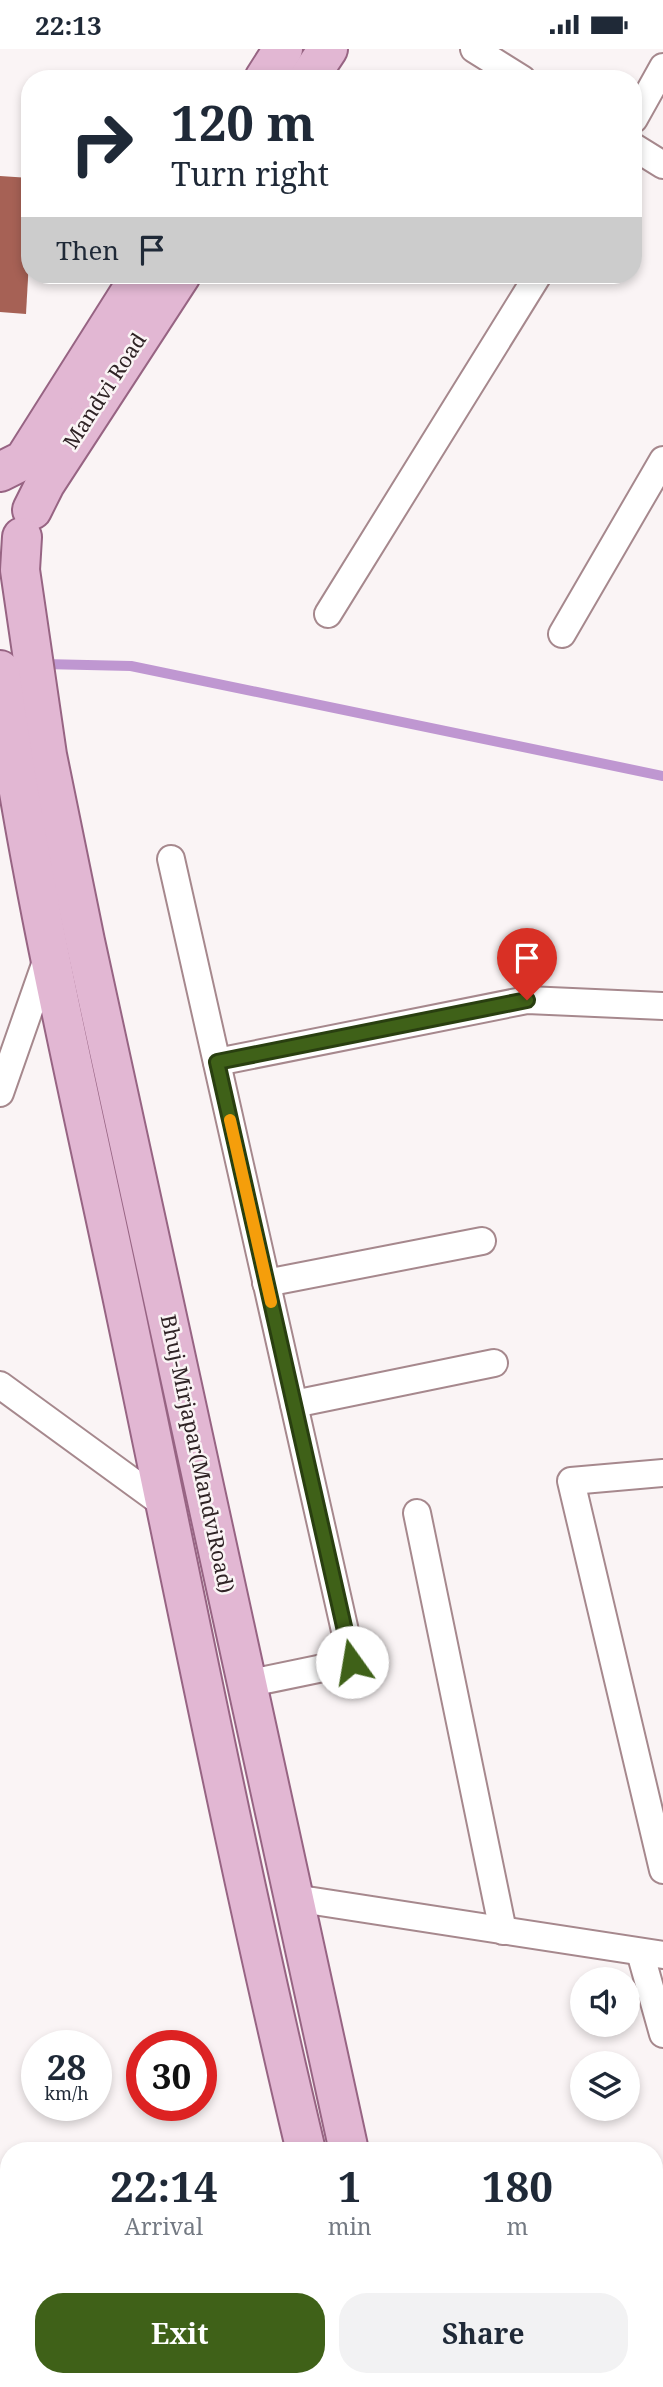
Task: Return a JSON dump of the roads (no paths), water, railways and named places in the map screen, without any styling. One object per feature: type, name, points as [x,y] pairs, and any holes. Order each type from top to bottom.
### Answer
[{"type":"main road","points":[[269,70],[282,49]]},
{"type":"main road","points":[[314,70],[328,49]]},
{"type":"main road","name":"Mandvi Road","points":[[0,472],[24,460],[135,284]]},
{"type":"main road","name":"Mandvi Road","points":[[18,541],[45,484],[175,284]]},
{"type":"main road","points":[[0,472],[12,476],[22,484],[29,495],[18,541],[30,756]]},
{"type":"main road","points":[[0,670],[30,756]]},
{"type":"main road","name":"Bhuj-Mirjapar(MandviRoad)","points":[[30,756],[50,951],[166,1506],[304,2142]]},
{"type":"main road","name":"Bhuj-Mirjapar(MandviRoad)","points":[[30,756],[85,941],[347,2142]]},
{"type":"street","points":[[474,49],[508,70]]},
{"type":"street","points":[[642,105],[663,67]]},
{"type":"street","points":[[642,152],[663,165]]},
{"type":"street","points":[[328,614],[532,284]]},
{"type":"street","points":[[562,634],[663,460]]},
{"type":"street","points":[[171,859],[352,1662],[247,1684]]},
{"type":"street","points":[[0,1093],[50,951]]},
{"type":"street","points":[[217,1062],[527,1000],[663,1006]]},
{"type":"street","points":[[266,1283],[482,1241]]},
{"type":"street","points":[[294,1403],[494,1363]]},
{"type":"street","points":[[0,1385],[166,1506]]},
{"type":"street","points":[[663,1473],[571,1481],[663,1870]]},
{"type":"street","points":[[417,1513],[503,1931]]},
{"type":"street","points":[[294,1898],[652,1954],[663,2034]]},
{"type":"waterway","points":[[43,664],[131,666],[663,776]]}]
